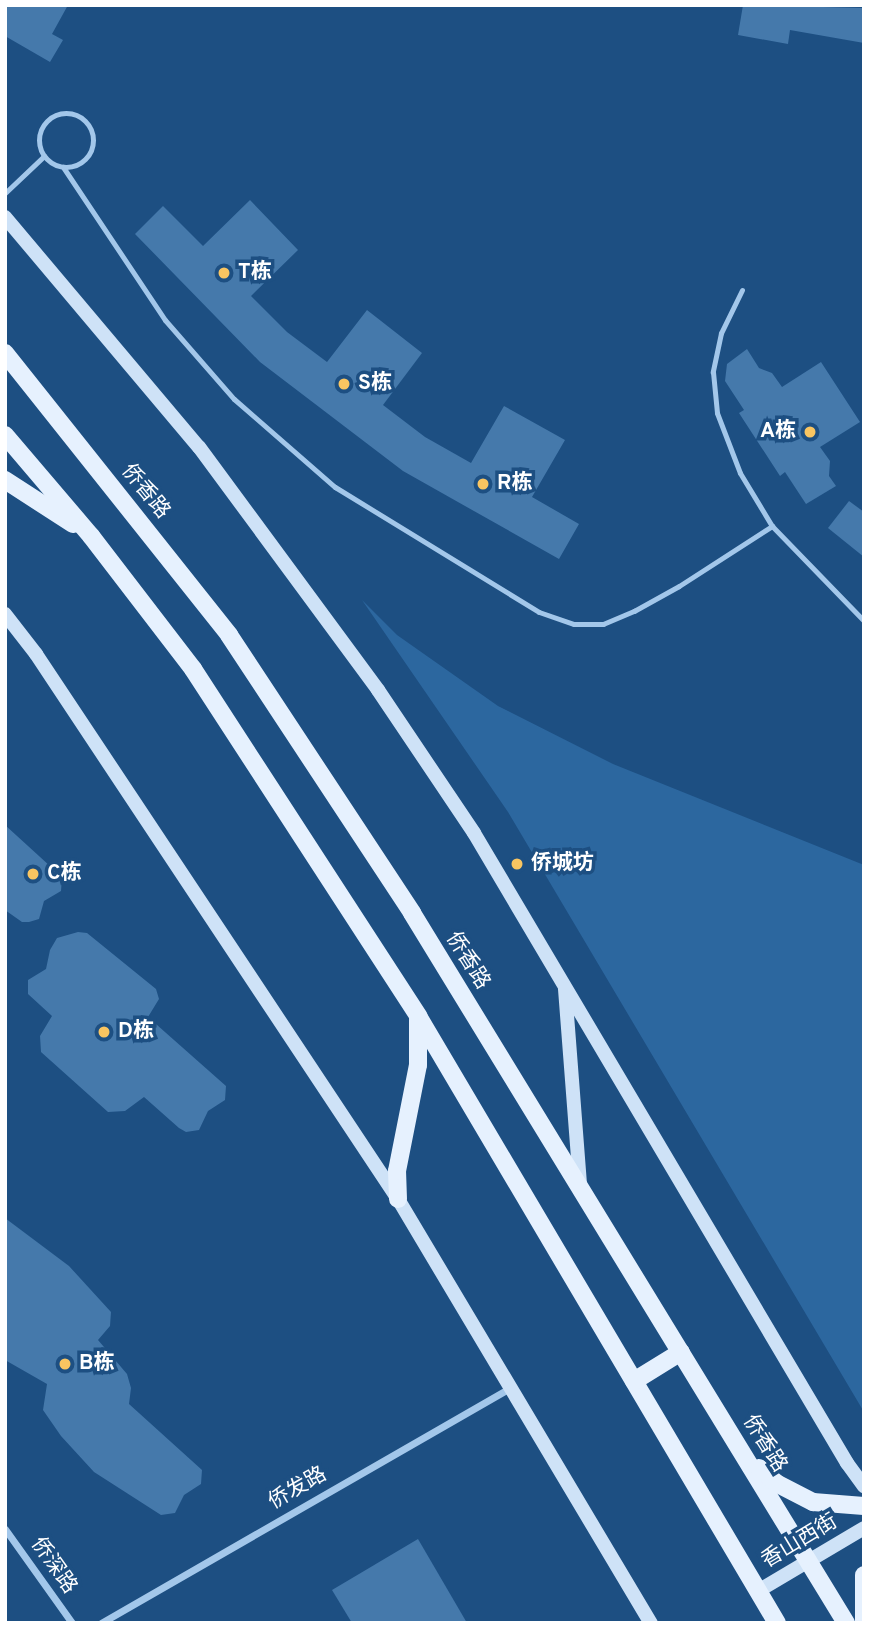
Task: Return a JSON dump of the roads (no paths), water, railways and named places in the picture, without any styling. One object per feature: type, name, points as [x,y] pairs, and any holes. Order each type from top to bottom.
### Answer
[{"type":"main road","points":[[5,217],[182,426],[272,543],[378,690],[474,833],[847,1463],[864,1486]]},
{"type":"main road","name":"侨香路","points":[[5,353],[229,635],[412,914],[846,1623]]},
{"type":"main road","points":[[5,435],[91,536],[193,669],[418,1016],[777,1623]]},
{"type":"main road","points":[[5,480],[91,536]]},
{"type":"main road","points":[[5,614],[36,654],[398,1199],[651,1623]]},
{"type":"main road","points":[[564,983],[580,1186]]},
{"type":"main road","points":[[398,1199],[397,1171],[418,1065],[418,1016]]},
{"type":"main road","points":[[634,1381],[681,1352]]},
{"type":"main road","points":[[745,1456],[776,1483],[795,1495],[828,1505],[864,1506]]},
{"type":"main road","name":"香山西街","points":[[758,1591],[864,1528]]},
{"type":"main road","points":[[864,1575],[861,1604],[864,1623]]},
{"type":"street","name":"侨发路","points":[[101,1623],[512,1386]]},
{"type":"street","name":"侨深路","points":[[5,1529],[72,1623]]},
{"type":"lane","points":[[63,167],[80,164],[91,151],[92,132],[79,116],[58,115],[43,126],[39,141],[44,156],[63,167],[165,320],[234,399],[335,487],[540,612],[574,624],[603,624],[634,611],[679,586],[772,526]]},
{"type":"lane","points":[[5,193],[44,156]]},
{"type":"lane","points":[[742,290],[721,333],[713,373],[718,413],[740,473],[772,526],[864,621]]},
{"type":"place","name":"T栋","points":[[224,273]]},
{"type":"place","name":"S栋","points":[[344,384]]},
{"type":"place","name":"A栋","points":[[810,432]]},
{"type":"place","name":"R栋","points":[[483,484]]},
{"type":"place","name":"侨城坊","points":[[517,864]]},
{"type":"place","name":"C栋","points":[[33,874]]},
{"type":"place","name":"D栋","points":[[104,1032]]},
{"type":"place","name":"B栋","points":[[65,1364]]}]
